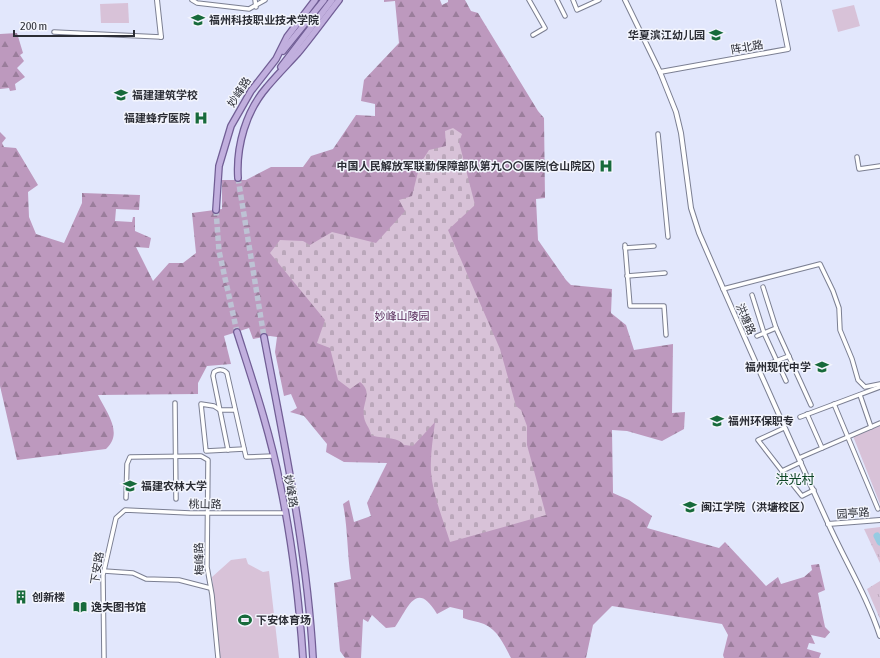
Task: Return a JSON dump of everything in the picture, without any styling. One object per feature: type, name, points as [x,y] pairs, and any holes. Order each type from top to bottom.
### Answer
[{"type":"main road","name":"妙峰路","points":[[216,210],[219,166],[228,134],[246,98],[276,58],[287,37],[315,0]]},
{"type":"main road","points":[[276,58],[324,0]]},
{"type":"main road","points":[[266,88],[299,42],[332,0]]},
{"type":"main road","name":"妙峰路","points":[[238,178],[238,155],[246,123],[266,88],[298,52],[339,0]]},
{"type":"main road","name":"妙峰路","points":[[237,332],[257,396],[286,513],[297,591],[303,658]]},
{"type":"main road","name":"妙峰路","points":[[264,337],[299,531],[308,592],[313,658]]},
{"type":"street","points":[[54,32],[161,37],[157,0]]},
{"type":"street","points":[[192,0],[197,3],[250,9],[265,0]]},
{"type":"street","points":[[255,0],[256,6]]},
{"type":"street","points":[[530,0],[545,28],[533,35]]},
{"type":"street","points":[[557,0],[565,16]]},
{"type":"street","points":[[572,0],[577,10],[599,0]]},
{"type":"street","name":"洪塘路","points":[[625,0],[660,72],[680,126],[693,214],[723,290],[828,524],[865,597],[880,636]]},
{"type":"street","name":"阵北路","points":[[660,72],[788,49],[778,0]]},
{"type":"street","points":[[658,134],[668,237]]},
{"type":"street","points":[[857,157],[859,169],[880,166]]},
{"type":"street","points":[[654,246],[625,246],[630,306],[664,306],[666,335]]},
{"type":"street","points":[[723,290],[820,264],[833,291],[838,308],[840,330],[852,359],[858,380],[865,387],[880,384]]},
{"type":"street","points":[[627,276],[665,273]]},
{"type":"street","points":[[763,287],[776,328],[811,406]]},
{"type":"street","points":[[752,295],[764,333],[786,381]]},
{"type":"street","points":[[757,336],[776,328]]},
{"type":"street","points":[[758,368],[789,356]]},
{"type":"street","points":[[228,450],[213,373],[221,370],[227,374],[246,457],[273,456]]},
{"type":"street","points":[[800,417],[880,387]]},
{"type":"street","points":[[860,395],[871,427]]},
{"type":"street","points":[[175,403],[176,499]]},
{"type":"street","points":[[235,410],[220,410],[214,406],[202,404],[206,451],[244,449]]},
{"type":"street","points":[[834,404],[878,509]]},
{"type":"street","points":[[807,414],[822,448]]},
{"type":"street","points":[[782,472],[822,448],[880,423]]},
{"type":"street","points":[[784,428],[758,440],[802,496],[814,490]]},
{"type":"street","points":[[126,498],[127,464],[129,458],[176,456]]},
{"type":"street","name":"梅峰路","points":[[176,456],[201,456],[208,460],[207,567],[218,658]]},
{"type":"street","name":"桃山路","points":[[125,510],[208,514],[286,513]]},
{"type":"street","name":"下安路","points":[[104,658],[104,571],[116,518],[125,510]]},
{"type":"street","name":"园亭路","points":[[828,524],[880,520]]},
{"type":"street","points":[[104,571],[133,573],[148,579],[179,580],[210,588]]},
{"type":"green space","points":[[384,0],[440,0],[442,5],[448,2],[448,0],[465,0],[471,11],[478,13],[538,111],[544,118],[545,198],[536,199],[538,240],[571,285],[612,289],[611,313],[626,325],[634,350],[673,344],[672,413],[685,412],[684,429],[662,441],[627,431],[612,430],[613,493],[629,500],[652,516],[647,528],[719,548],[725,542],[766,586],[778,577],[781,584],[804,577],[812,570],[811,565],[819,564],[825,590],[818,593],[825,627],[830,632],[825,638],[811,635],[815,644],[809,643],[807,649],[821,653],[819,658],[724,658],[723,655],[728,635],[722,624],[612,606],[593,625],[586,658],[511,658],[500,638],[493,630],[481,623],[463,618],[463,610],[450,607],[437,614],[430,604],[423,599],[418,598],[408,606],[395,627],[386,628],[372,615],[368,622],[363,619],[361,658],[345,658],[340,651],[334,583],[351,579],[343,504],[349,500],[354,522],[371,516],[367,503],[387,463],[344,462],[326,452],[327,444],[304,416],[290,412],[297,408],[291,394],[284,396],[275,352],[277,337],[270,336],[253,339],[249,328],[224,336],[231,364],[207,366],[198,383],[198,394],[98,395],[112,422],[113,436],[111,443],[106,449],[17,460],[0,386],[0,132],[6,138],[2,143],[4,147],[16,148],[38,185],[28,192],[29,217],[36,234],[64,243],[82,203],[82,193],[140,195],[139,210],[116,209],[115,221],[132,222],[133,217],[135,217],[135,231],[151,238],[149,248],[136,247],[153,281],[169,263],[183,263],[196,253],[192,213],[222,209],[222,180],[246,180],[271,167],[303,167],[311,156],[333,149],[356,115],[375,116],[375,104],[361,101],[364,80],[399,43],[395,1],[384,2]]},
{"type":"green space","points":[[128,3],[129,23],[101,23],[100,4]]},
{"type":"green space","points":[[854,5],[860,26],[838,32],[832,10]]},
{"type":"green space","points":[[17,33],[23,53],[20,55],[24,61],[17,68],[25,77],[15,84],[16,90],[10,91],[9,88],[0,89],[0,34]]},
{"type":"green space","name":"妙峰山陵园","points":[[453,128],[462,134],[459,142],[475,205],[448,230],[500,349],[516,406],[521,410],[527,426],[527,445],[546,515],[450,542],[436,499],[432,481],[431,459],[435,422],[413,446],[404,445],[398,440],[371,435],[364,417],[364,407],[367,394],[364,386],[360,382],[350,389],[338,380],[330,348],[317,343],[325,320],[270,253],[280,240],[303,241],[310,245],[332,232],[376,243],[405,211],[399,200],[412,196],[420,164],[429,150],[446,146],[445,131]]},
{"type":"green space","points":[[880,425],[880,504],[853,436]]},
{"type":"green space","points":[[880,527],[880,563],[864,529]]},
{"type":"green space","name":"下安体育场","points":[[246,558],[248,564],[263,572],[269,571],[279,658],[220,658],[212,577],[231,560]]},
{"type":"green space","points":[[880,581],[880,619],[867,589]]},
{"type":"waterway","points":[[877,536],[880,542]]},
{"type":"tunnel","points":[[238,178],[264,337]]},
{"type":"tunnel","points":[[216,210],[219,251],[237,332]]},
{"type":"place","name":"福州科技职业技术学院","points":[[198,20]]},
{"type":"place","name":"华夏滨江幼儿园","points":[[716,35]]},
{"type":"place","name":"福建建筑学校","points":[[121,95]]},
{"type":"place","name":"福建蜂疗医院","points":[[201,118]]},
{"type":"place","name":"中国人民解放军联勤保障部队第九〇〇医院(仓山院区)","points":[[606,166]]},
{"type":"place","name":"福州现代中学","points":[[822,367]]},
{"type":"place","name":"福州环保职专","points":[[717,421]]},
{"type":"place","name":"福建农林大学","points":[[130,486]]},
{"type":"place","name":"闽江学院（洪塘校区）","points":[[690,507]]},
{"type":"place","name":"创新楼","points":[[21,597]]},
{"type":"place","name":"逸夫图书馆","points":[[80,607]]},
{"type":"place","name":"下安体育场","points":[[245,620]]},
{"type":"district","name":"洪光村","points":[[795,479]]}]
